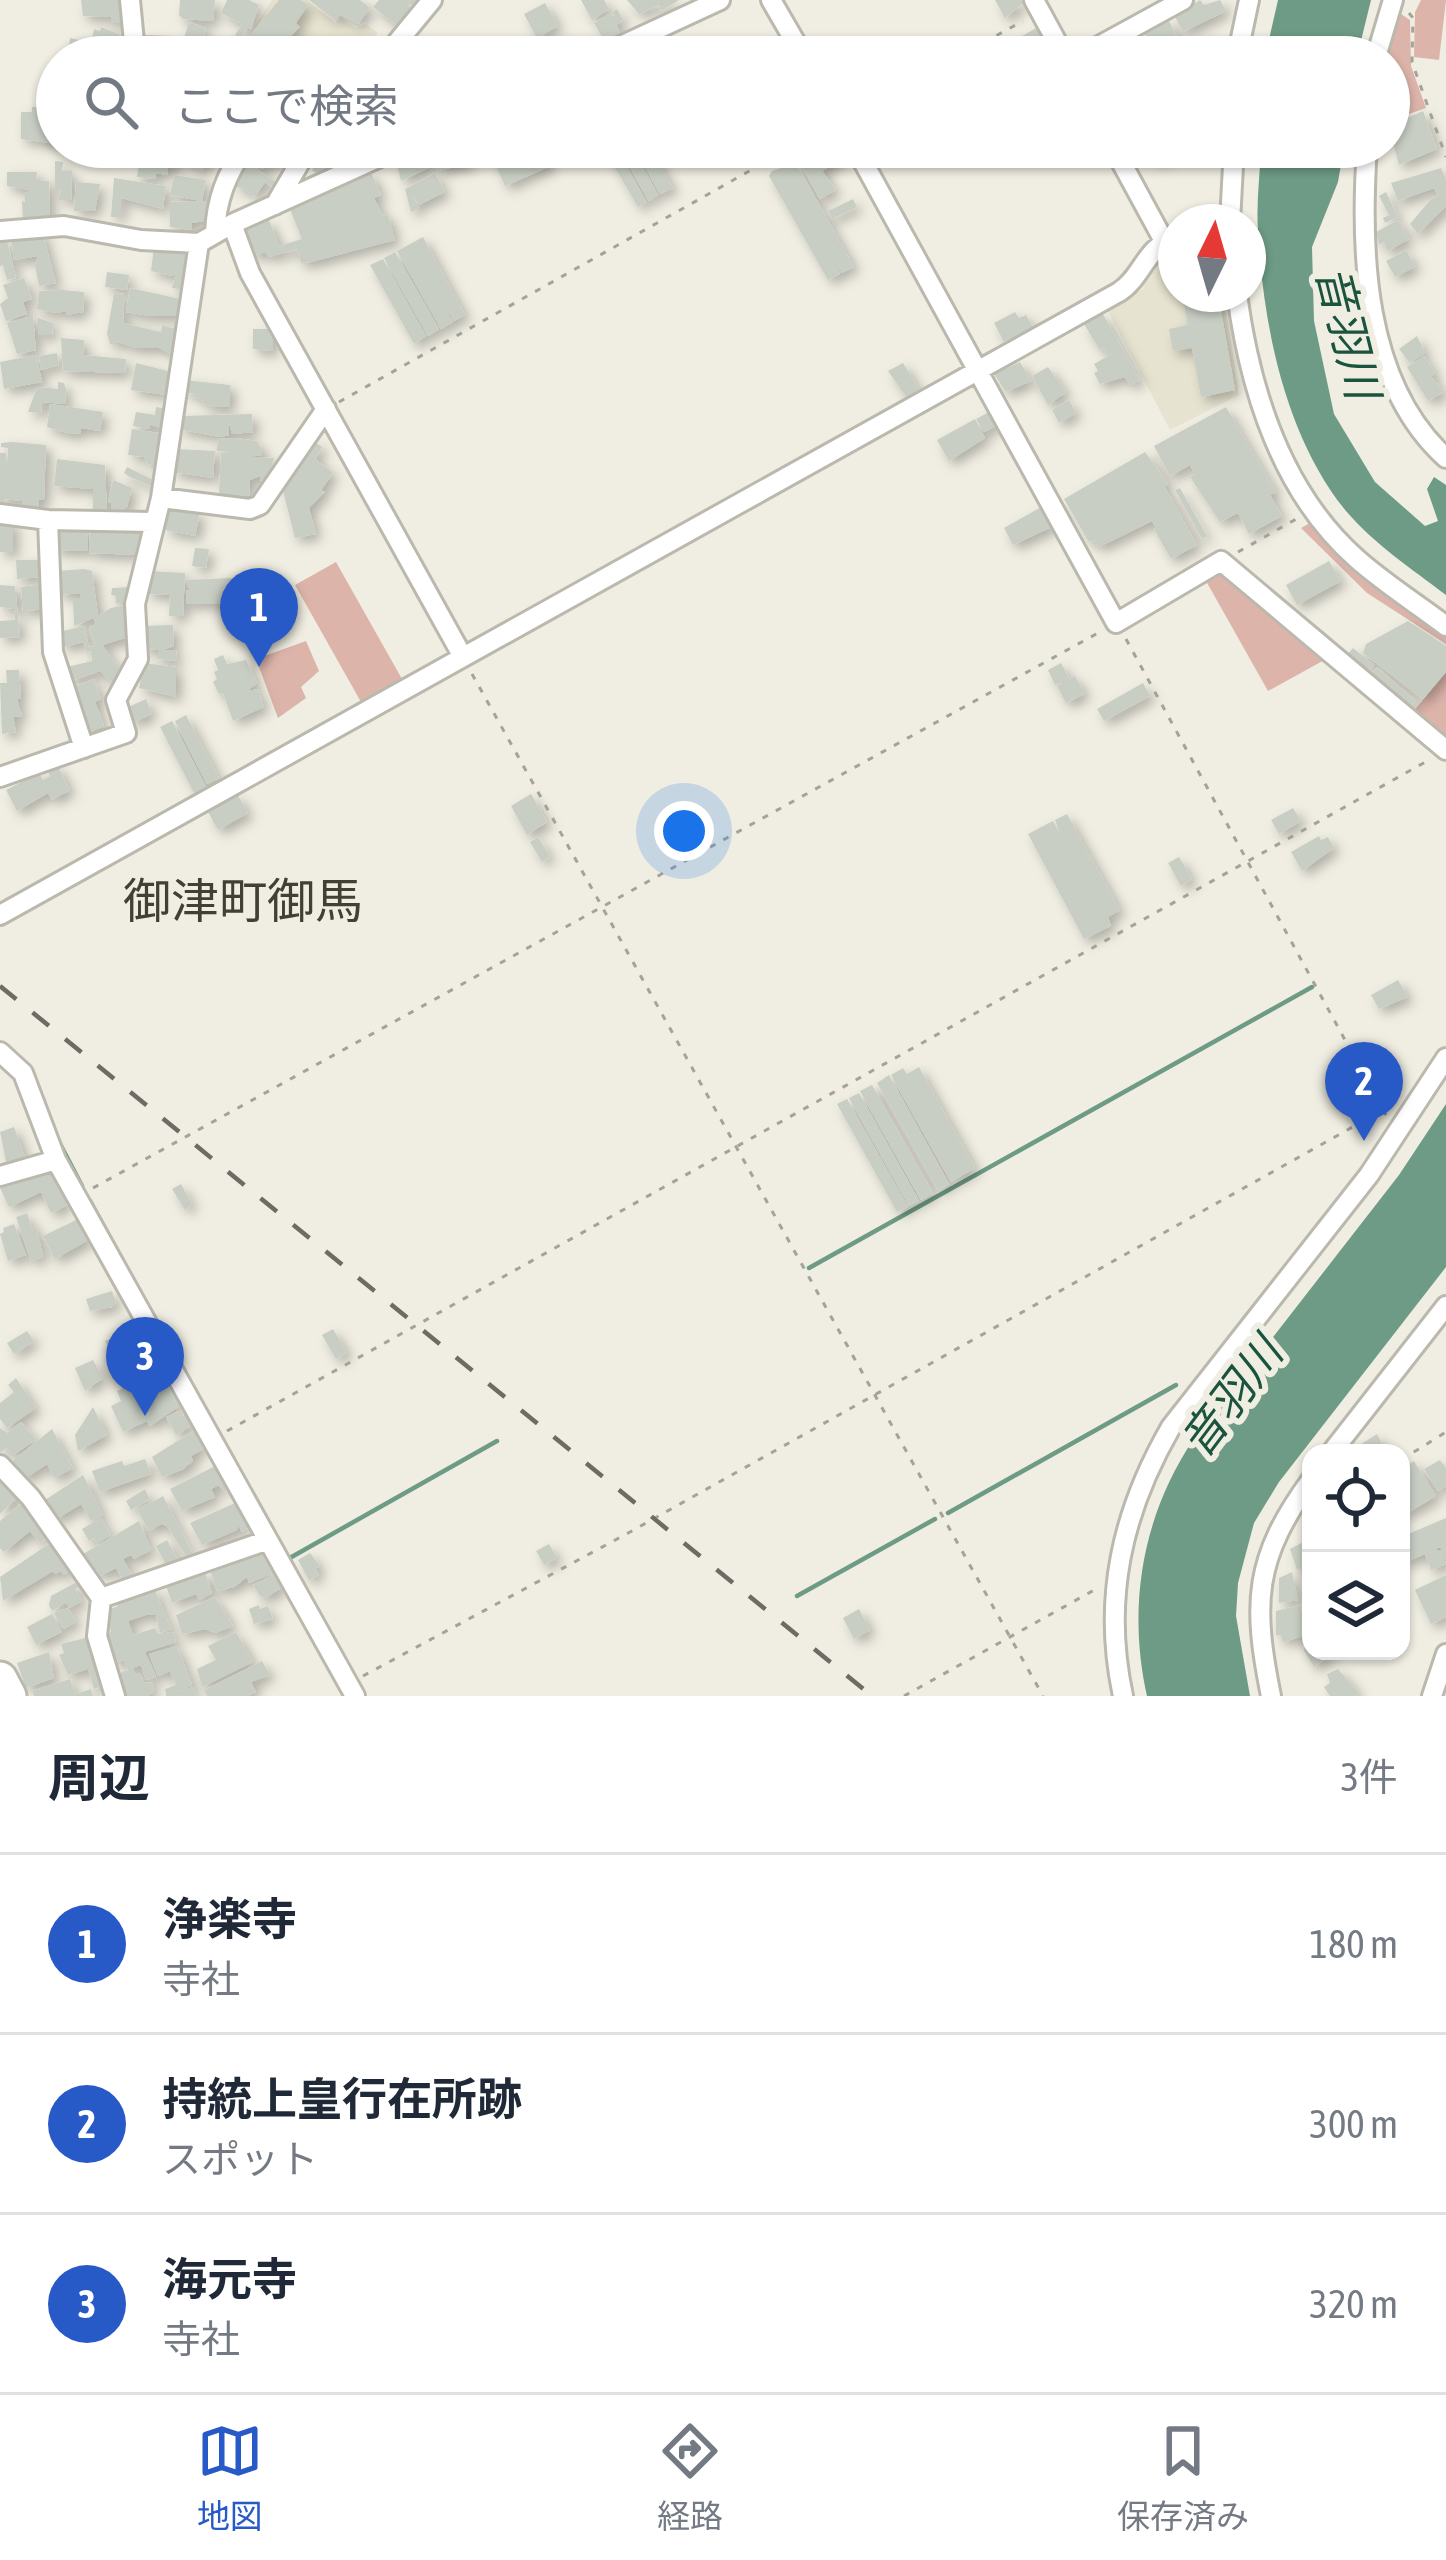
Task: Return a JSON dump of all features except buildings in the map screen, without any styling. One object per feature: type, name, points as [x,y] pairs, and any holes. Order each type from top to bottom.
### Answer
[{"type":"highway","points":[[0,1678],[9,1696]]},
{"type":"street","points":[[130,0],[133,36]]},
{"type":"street","points":[[402,36],[432,0]]},
{"type":"street","points":[[642,36],[720,0]]},
{"type":"street","points":[[772,0],[792,36]]},
{"type":"street","points":[[1117,36],[1183,0]]},
{"type":"street","points":[[1241,36],[1249,0]]},
{"type":"street","points":[[1382,36],[1392,2]]},
{"type":"street","points":[[1037,6],[1053,36]]},
{"type":"street","points":[[0,777],[126,733],[116,700],[138,659],[135,604],[231,168]]},
{"type":"street","points":[[275,205],[296,168]]},
{"type":"street","points":[[0,231],[64,226],[141,240],[215,233],[356,168]]},
{"type":"street","points":[[867,168],[1116,623],[1221,562],[1446,750]]},
{"type":"street","points":[[1126,168],[1158,220]]},
{"type":"street","points":[[1231,204],[1233,168]]},
{"type":"street","points":[[1367,168],[1366,247],[1380,337],[1403,405],[1444,453]]},
{"type":"street","points":[[215,233],[250,273],[463,657]]},
{"type":"street","points":[[0,915],[1133,284],[1144,262],[1158,250]]},
{"type":"street","points":[[1241,312],[1261,407],[1278,451],[1312,510],[1357,559],[1446,626]]},
{"type":"street","points":[[161,498],[250,509],[260,505],[326,410]]},
{"type":"street","points":[[0,514],[152,522]]},
{"type":"street","points":[[48,520],[53,652],[84,748]]},
{"type":"street","points":[[0,1052],[22,1072],[56,1160],[352,1690]]},
{"type":"street","points":[[1123,1696],[1113,1626],[1115,1578],[1134,1502],[1171,1427],[1395,1139],[1446,1058]]},
{"type":"street","points":[[0,1176],[56,1160]]},
{"type":"street","points":[[1338,1444],[1446,1306]]},
{"type":"street","points":[[0,1465],[31,1498],[101,1598],[97,1636],[115,1696]]},
{"type":"street","points":[[1271,1696],[1259,1632],[1261,1586],[1274,1538],[1302,1494]]},
{"type":"street","points":[[101,1598],[268,1540]]},
{"type":"street","points":[[1432,1696],[1446,1654]]},
{"type":"path","points":[[1392,2],[1413,18],[1412,62],[1446,157]]},
{"type":"path","points":[[990,36],[1037,6]]},
{"type":"path","points":[[326,410],[755,168]]},
{"type":"path","points":[[1221,562],[1312,510]]},
{"type":"path","points":[[78,1197],[1116,623],[1384,1109],[1395,1139]]},
{"type":"path","points":[[463,657],[1042,1696]]},
{"type":"path","points":[[212,1439],[1446,750]]},
{"type":"path","points":[[352,1690],[1384,1109]]},
{"type":"path","points":[[1410,1454],[1446,1432]]},
{"type":"path","points":[[904,1696],[1115,1578]]},
{"type":"shaded area","points":[[272,0],[307,0],[335,23],[341,18],[355,28],[366,24],[378,33],[375,36],[249,36]]},
{"type":"shaded area","points":[[1421,0],[1446,0],[1439,60],[1414,57],[1415,12]]},
{"type":"shaded area","points":[[1398,12],[1410,20],[1411,66],[1426,108],[1410,114],[1410,36],[1391,36]]},
{"type":"shaded area","points":[[1158,254],[1158,312],[1227,312],[1239,395],[1170,430],[1107,309],[1143,289],[1146,270]]},
{"type":"shaded area","points":[[1310,523],[1351,564],[1446,637],[1446,644],[1367,593],[1301,528]]},
{"type":"shaded area","points":[[336,562],[402,679],[361,702],[295,585]]},
{"type":"shaded area","points":[[1223,571],[1328,658],[1268,691],[1206,581]]},
{"type":"shaded area","points":[[306,641],[319,671],[301,687],[306,698],[278,718],[256,659]]},
{"type":"shaded area","points":[[1446,673],[1446,743],[1410,715]]},
{"type":"water","points":[[1278,0],[1371,0],[1362,36],[1270,36]]},
{"type":"water","points":[[1260,168],[1340,168],[1312,247],[1314,321],[1334,414],[1375,482],[1425,526],[1438,521],[1427,489],[1434,477],[1446,485],[1446,595],[1357,523],[1325,481],[1293,414],[1266,309],[1266,204],[1257,204]]},
{"type":"water","name":"音羽川","points":[[1446,1104],[1446,1267],[1309,1444],[1302,1444],[1302,1452],[1254,1523],[1238,1583],[1236,1616],[1250,1696],[1147,1696],[1139,1596],[1161,1500],[1193,1440],[1399,1175]]},
{"type":"waterway","points":[[809,1268],[1312,987]]},
{"type":"waterway","points":[[31,1070],[82,1186]]},
{"type":"waterway","points":[[90,1201],[135,1283]]},
{"type":"waterway","points":[[948,1513],[1176,1385]]},
{"type":"waterway","points":[[288,1559],[497,1441]]},
{"type":"waterway","points":[[797,1596],[935,1519]]},
{"type":"railway","points":[[0,986],[872,1696]]},
{"type":"place","name":"浄楽寺","points":[[259,667]]},
{"type":"place","name":"持統上皇行在所跡","points":[[1364,1141]]},
{"type":"place","name":"海元寺","points":[[145,1416]]},
{"type":"district","name":"御津町御馬","points":[[243,901]]}]
